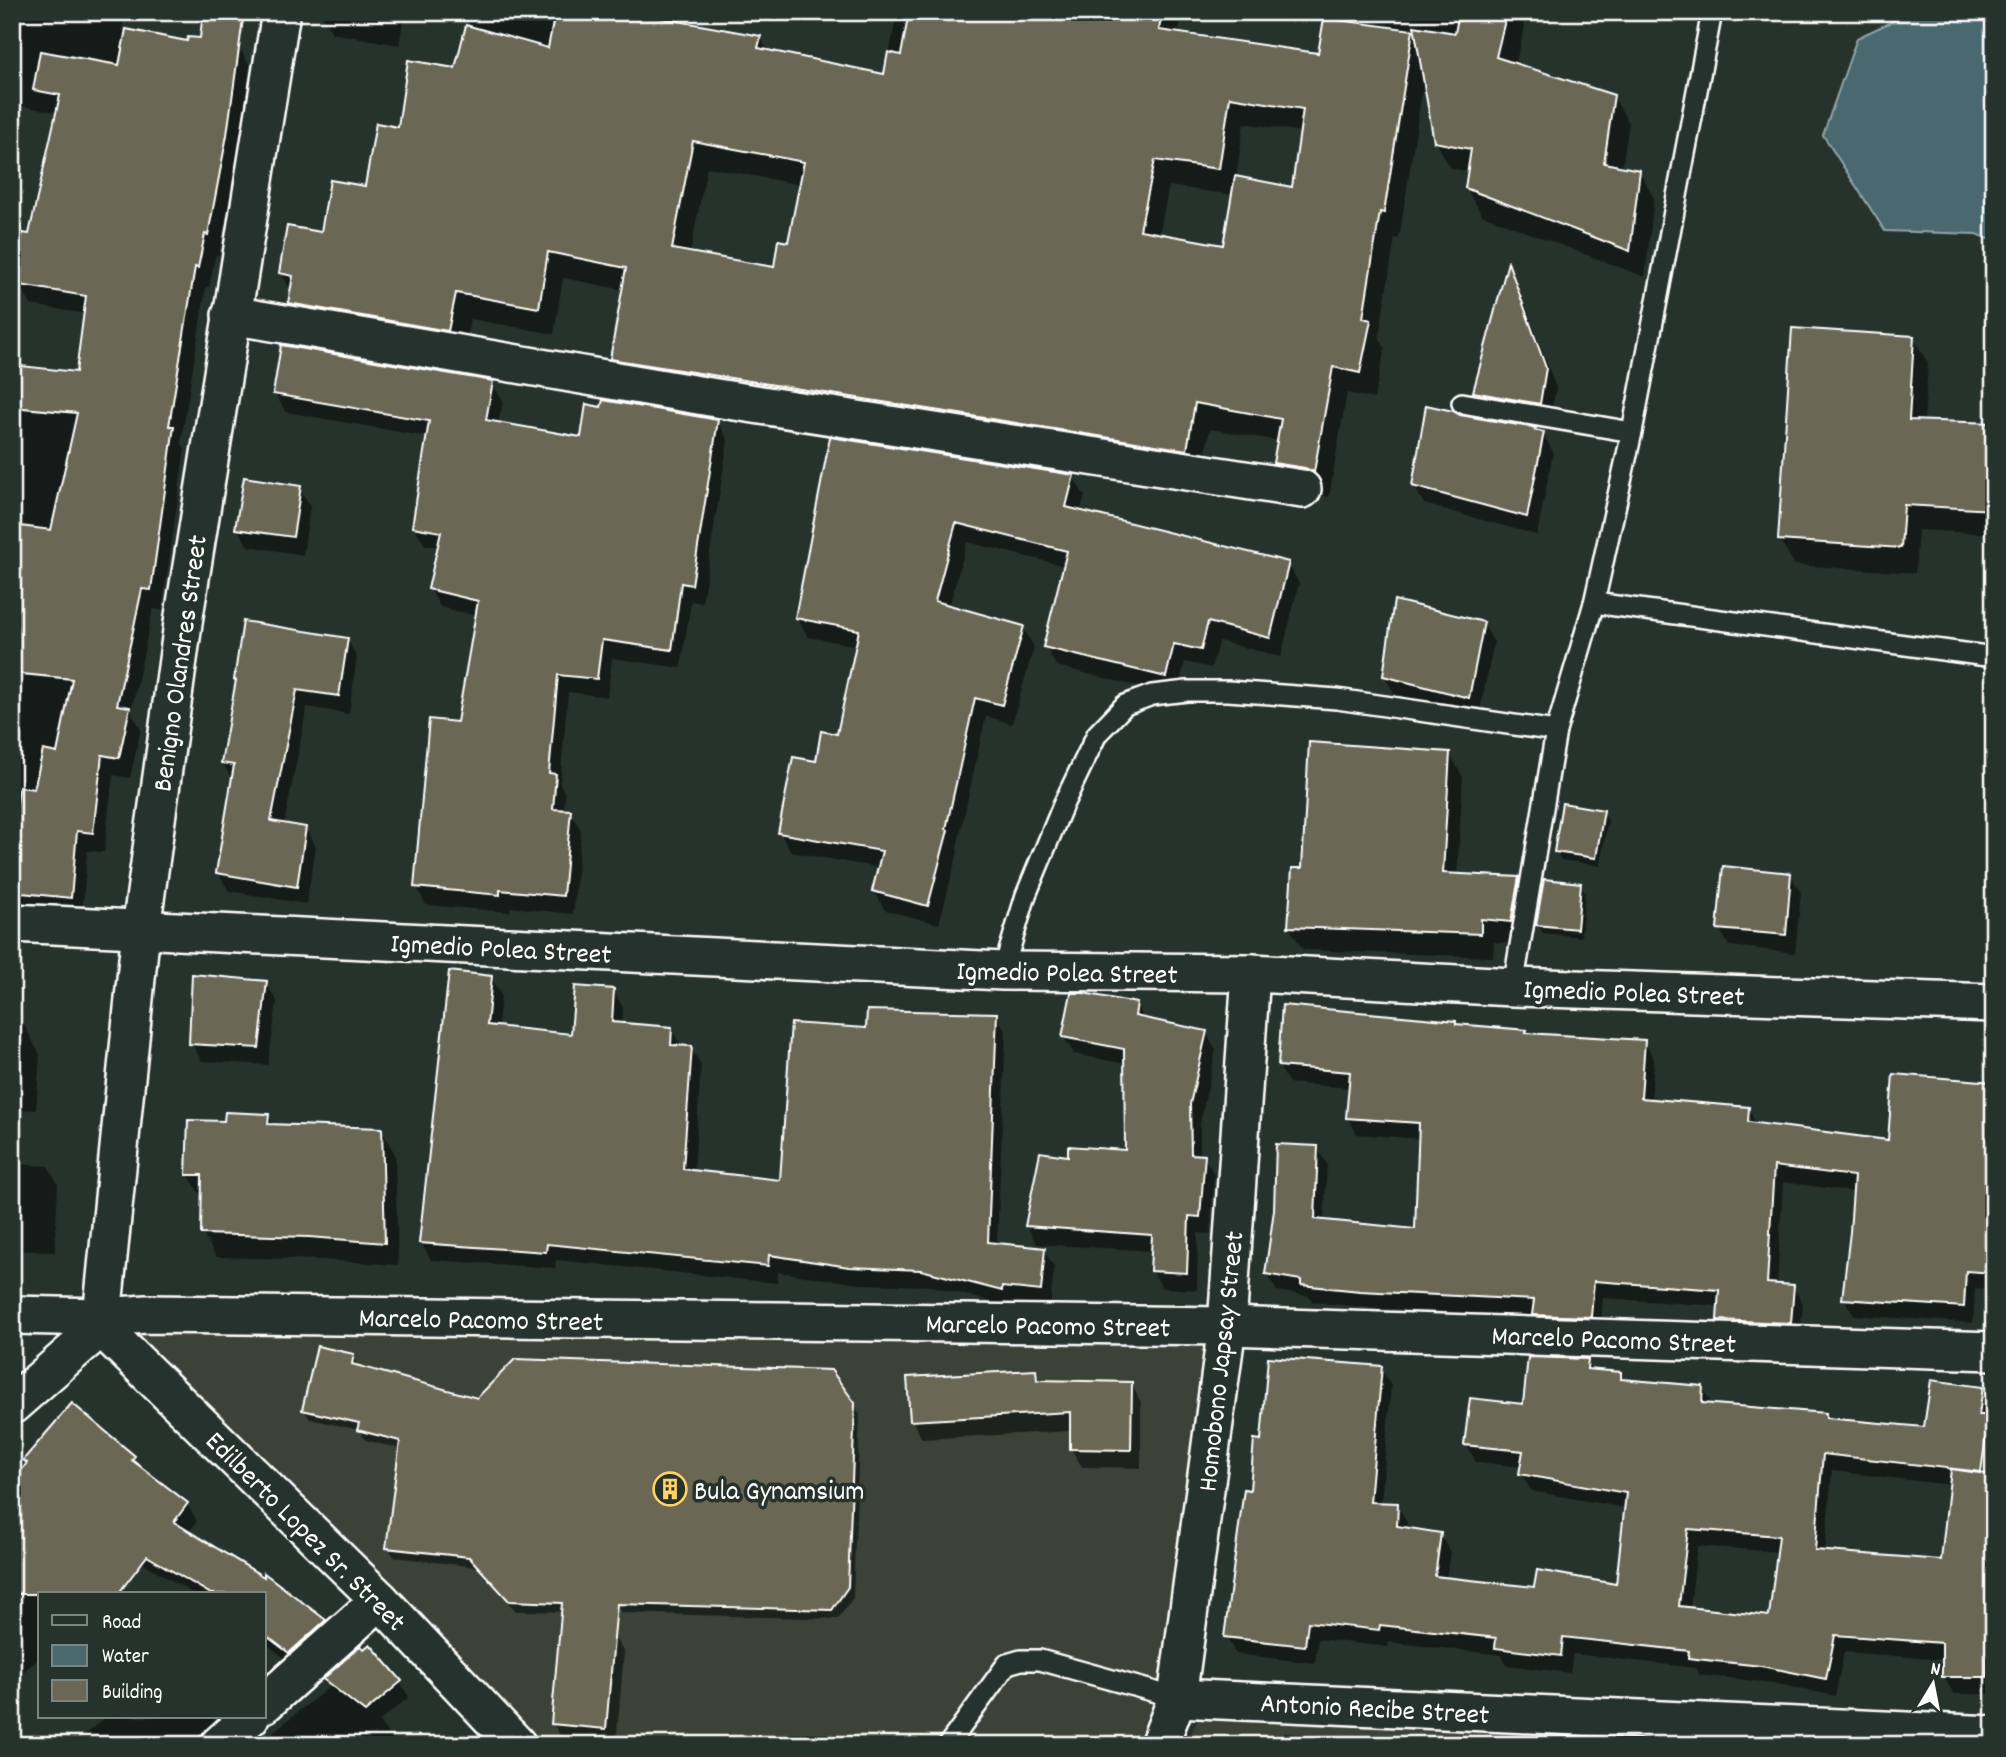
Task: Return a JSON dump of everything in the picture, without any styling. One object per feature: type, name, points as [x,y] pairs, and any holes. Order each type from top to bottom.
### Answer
[{"type":"street","name":"Benigno Olandres Street","points":[[101,1322],[141,929],[184,616],[281,12]]},
{"type":"street","points":[[231,315],[716,398],[1302,489]]},
{"type":"street","name":"Igmedio Polea Street","points":[[12,923],[1003,971],[1251,973],[1513,987],[1994,1003]]},
{"type":"street","name":"Homobono Japsay Street","points":[[1159,1745],[1177,1698],[1227,1326],[1251,973]]},
{"type":"street","name":"Marcelo Pacomo Street","points":[[12,1315],[101,1322],[148,1314],[1227,1326],[1994,1351]]},
{"type":"street","points":[[12,1405],[101,1322]]},
{"type":"street","name":"Edilberto Lopez Sr. Street","points":[[101,1322],[380,1600],[517,1745]]},
{"type":"street","points":[[266,1702],[380,1600]]},
{"type":"street","name":"Antonio Recibe Street","points":[[1177,1698],[1994,1735]]},
{"type":"street","points":[[219,1745],[249,1718]]},
{"type":"lane","points":[[1513,987],[1556,731],[1594,603],[1632,432],[1712,12]]},
{"type":"lane","points":[[1462,403],[1632,432]]},
{"type":"lane","points":[[1594,603],[1994,657]]},
{"type":"lane","points":[[1003,971],[1026,895],[1063,805],[1097,734],[1125,705],[1152,695],[1187,691],[1228,691],[1337,699],[1556,731]]},
{"type":"lane","points":[[948,1745],[1007,1664],[1021,1660],[1041,1660],[1177,1698]]},
{"type":"shaded area","points":[[128,1326],[1216,1346],[1153,1713],[1137,1745],[545,1745],[388,1593]]},
{"type":"shaded area","points":[[1202,1711],[1740,1745],[1186,1745]]},
{"type":"water","points":[[1912,12],[1994,12],[1994,241],[1976,234],[1885,231],[1823,135],[1857,38]]},
{"type":"building","points":[[203,12],[244,12],[227,135],[208,235],[205,234],[198,268],[195,267],[169,426],[174,426],[151,590],[142,589],[117,705],[130,707],[119,758],[102,755],[93,833],[77,831],[71,898],[12,892],[12,844],[19,787],[34,789],[43,750],[57,753],[72,679],[12,673],[12,525],[51,530],[77,413],[12,407],[12,365],[76,372],[86,296],[14,284],[22,233],[29,234],[60,95],[33,90],[40,51],[119,65],[126,29],[187,41],[188,37],[200,38]]},
{"type":"building","points":[[555,12],[628,12],[761,36],[758,48],[884,74],[888,52],[901,55],[909,12],[1162,12],[1159,30],[1318,53],[1324,18],[1413,30],[1384,213],[1380,212],[1363,318],[1371,320],[1360,373],[1333,367],[1314,472],[1273,463],[1281,419],[1195,403],[1187,450],[610,359],[626,268],[548,252],[539,308],[456,293],[448,331],[288,303],[293,276],[279,273],[287,226],[321,232],[330,180],[365,186],[376,123],[398,127],[408,60],[455,68],[466,25],[548,48]],"holes":[[[1230,97],[1303,109],[1292,187],[1235,176],[1223,245],[1140,230],[1155,160],[1219,169]],[[693,141],[804,162],[788,242],[778,240],[774,267],[672,249]]]},
{"type":"building","points":[[1459,12],[1507,12],[1496,57],[1614,95],[1604,163],[1640,170],[1630,251],[1465,188],[1471,149],[1434,142],[1414,26],[1455,33]]},
{"type":"building","points":[[1508,262],[1546,368],[1540,404],[1473,392]]},
{"type":"building","points":[[1792,328],[1914,336],[1909,420],[1994,423],[1994,510],[1904,505],[1901,548],[1778,540]]},
{"type":"building","points":[[281,345],[493,381],[486,420],[581,437],[586,404],[601,407],[603,400],[718,420],[692,585],[681,583],[672,650],[602,640],[597,679],[558,675],[549,773],[556,774],[553,809],[571,810],[563,896],[500,890],[500,895],[414,887],[429,719],[457,722],[478,601],[428,589],[441,532],[412,527],[429,421],[273,394]]},
{"type":"building","points":[[1426,405],[1460,415],[1536,428],[1535,430],[1544,432],[1527,517],[1412,486]]},
{"type":"building","points":[[830,437],[1074,475],[1066,507],[1289,562],[1270,638],[1208,622],[1201,650],[1174,644],[1166,677],[1043,647],[1067,551],[956,523],[935,601],[1024,626],[1002,705],[975,698],[946,829],[948,830],[928,906],[872,891],[882,851],[778,833],[793,757],[816,761],[821,731],[837,734],[859,630],[795,618]]},
{"type":"building","points":[[244,477],[301,486],[293,537],[235,529]]},
{"type":"building","points":[[1394,600],[1484,622],[1469,698],[1383,676]]},
{"type":"building","points":[[243,621],[348,638],[339,696],[297,690],[271,821],[306,827],[297,887],[216,873],[234,765],[221,763],[236,680]]},
{"type":"building","points":[[1309,742],[1450,752],[1443,873],[1519,877],[1511,922],[1481,919],[1481,934],[1288,927],[1292,868],[1302,868]]},
{"type":"building","points":[[1562,803],[1604,810],[1596,858],[1554,852]]},
{"type":"building","points":[[1723,866],[1791,873],[1786,935],[1717,929]]},
{"type":"building","points":[[1544,879],[1581,883],[1577,929],[1536,925]]},
{"type":"building","points":[[449,971],[492,976],[487,1025],[571,1034],[575,986],[614,989],[612,1022],[672,1027],[671,1045],[692,1046],[683,1169],[780,1180],[791,1023],[866,1028],[867,1010],[997,1013],[988,1242],[1045,1248],[1041,1291],[1002,1287],[1002,1291],[921,1270],[849,1267],[769,1255],[768,1266],[547,1244],[546,1252],[419,1243]]},
{"type":"building","points":[[192,974],[267,981],[259,1048],[189,1044]]},
{"type":"building","points":[[1071,993],[1137,1003],[1135,1016],[1207,1031],[1190,1104],[1191,1154],[1205,1155],[1200,1217],[1189,1216],[1187,1273],[1150,1271],[1152,1235],[1025,1226],[1040,1152],[1068,1156],[1068,1146],[1125,1150],[1124,1049],[1062,1037]]},
{"type":"building","points":[[1282,1005],[1456,1021],[1456,1024],[1527,1030],[1526,1033],[1645,1040],[1641,1098],[1749,1107],[1748,1122],[1888,1140],[1893,1074],[1994,1082],[1994,1273],[1966,1271],[1964,1307],[1842,1299],[1854,1176],[1774,1166],[1767,1283],[1794,1285],[1791,1323],[1717,1320],[1719,1290],[1594,1281],[1591,1317],[1532,1315],[1534,1300],[1360,1291],[1301,1285],[1301,1280],[1265,1274],[1274,1210],[1276,1144],[1318,1146],[1315,1219],[1415,1229],[1419,1123],[1346,1118],[1350,1072],[1278,1066]]},
{"type":"building","points":[[225,1112],[269,1114],[268,1124],[382,1128],[385,1243],[309,1237],[201,1234],[202,1175],[186,1175],[188,1120],[224,1121]]},
{"type":"building","name":"Bula Gynamsium","points":[[317,1346],[354,1354],[352,1364],[477,1398],[515,1359],[831,1370],[855,1403],[848,1587],[832,1610],[617,1604],[606,1729],[551,1724],[562,1603],[509,1601],[469,1557],[386,1548],[400,1441],[357,1430],[359,1423],[302,1410]]},
{"type":"building","points":[[1268,1357],[1382,1366],[1370,1502],[1398,1503],[1397,1526],[1441,1533],[1435,1576],[1534,1587],[1537,1570],[1616,1584],[1626,1493],[1519,1474],[1523,1451],[1464,1445],[1470,1398],[1523,1404],[1528,1357],[1588,1359],[1587,1369],[1621,1372],[1621,1379],[1703,1386],[1702,1403],[1826,1413],[1826,1418],[1924,1427],[1931,1380],[1983,1387],[1979,1415],[1989,1415],[1981,1472],[1823,1454],[1815,1550],[1941,1560],[1951,1469],[1994,1475],[1994,1529],[1988,1528],[1987,1677],[1942,1677],[1942,1643],[1835,1635],[1826,1679],[1761,1666],[1688,1658],[1689,1651],[1563,1637],[1561,1656],[1495,1648],[1496,1638],[1380,1625],[1379,1630],[1308,1622],[1305,1646],[1224,1637],[1244,1489],[1250,1490],[1254,1439],[1261,1440]],"holes":[[[1688,1529],[1779,1536],[1769,1616],[1679,1606]]]},
{"type":"building","points":[[1036,1370],[1037,1380],[1132,1382],[1131,1450],[1070,1449],[1070,1412],[910,1421],[907,1377]]},
{"type":"building","points":[[72,1403],[135,1456],[132,1460],[188,1503],[174,1522],[264,1577],[264,1573],[326,1620],[289,1653],[266,1636],[266,1592],[208,1592],[147,1556],[120,1592],[12,1594],[12,1482],[27,1463],[23,1460]]},
{"type":"building","points":[[370,1644],[402,1681],[365,1712],[323,1679],[360,1646],[364,1649]]},
{"type":"place","name":"Bula Gynamsium","points":[[670,1489]]}]
